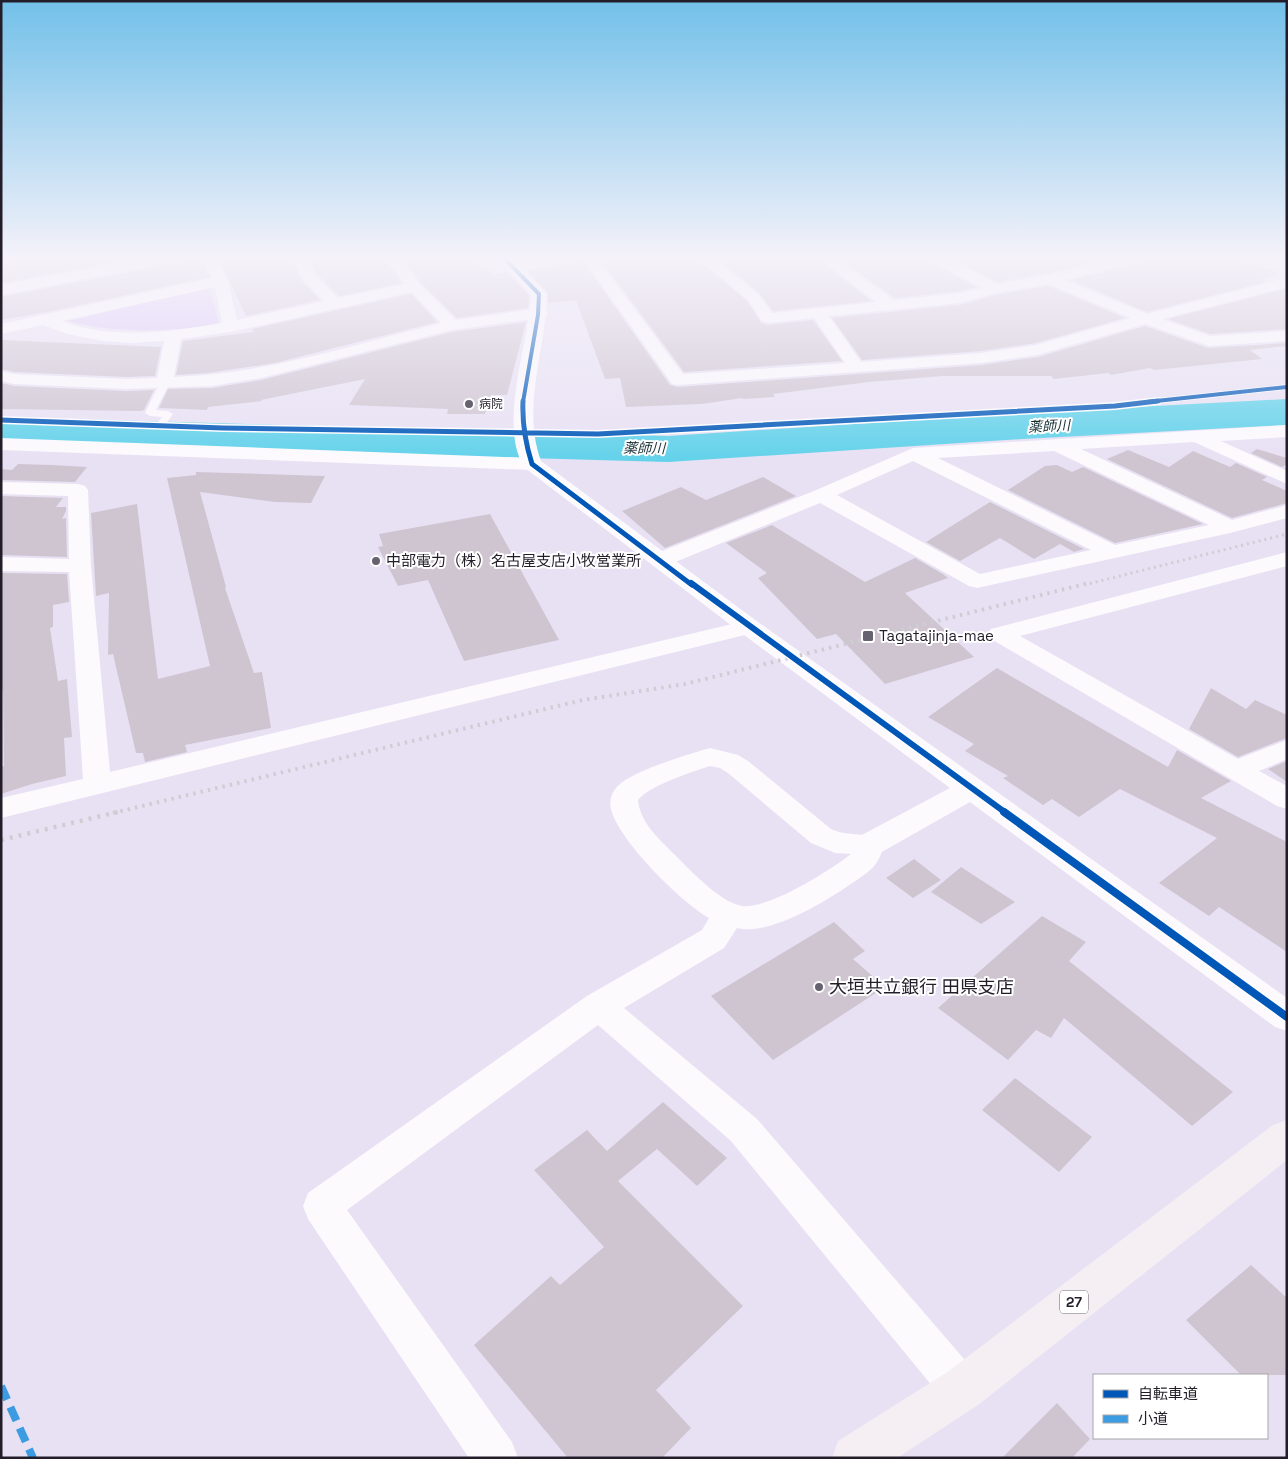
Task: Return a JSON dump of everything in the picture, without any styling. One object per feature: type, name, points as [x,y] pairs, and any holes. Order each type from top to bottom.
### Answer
[{"type":"main road","name":"27","points":[[855,1458],[962,1389],[1287,1137]]},
{"type":"street","points":[[1,328],[17,325]]},
{"type":"street","points":[[58,325],[69,330],[111,336],[173,337],[240,325]]},
{"type":"street","points":[[1,376],[14,379],[164,384],[212,381],[260,373],[452,325]]},
{"type":"street","points":[[532,464],[522,433],[527,371],[537,325]]},
{"type":"street","points":[[638,325],[678,380],[981,358],[1037,350],[1129,325]]},
{"type":"street","points":[[827,325],[856,366]]},
{"type":"street","points":[[1163,325],[1209,341],[1287,336]]},
{"type":"street","points":[[164,384],[173,337]]},
{"type":"street","points":[[660,560],[821,495],[914,454],[1287,431]]},
{"type":"street","points":[[1198,437],[1287,478]]},
{"type":"street","points":[[1,444],[532,464],[749,627],[1287,1017]]},
{"type":"street","points":[[1058,446],[1230,527]]},
{"type":"street","points":[[914,454],[1112,552]]},
{"type":"street","points":[[1,488],[78,490],[80,566],[97,786]]},
{"type":"street","points":[[821,495],[977,581],[1230,527],[1287,511]]},
{"type":"street","points":[[1287,559],[999,634],[1287,799]]},
{"type":"street","points":[[1,564],[80,566]]},
{"type":"street","points":[[1,808],[749,627]]},
{"type":"street","points":[[1236,770],[1287,749]]},
{"type":"street","points":[[869,844],[864,860],[809,897],[781,910],[744,918],[726,913],[704,899],[635,831],[626,815],[624,802],[627,793],[650,780],[696,760],[710,757],[728,761],[738,767],[821,836],[835,843],[869,844],[973,788]]},
{"type":"street","points":[[496,1458],[322,1206],[599,1006],[713,938],[723,926],[726,913]]},
{"type":"street","points":[[599,1006],[744,1130],[962,1389]]},
{"type":"lane","points":[[160,426],[168,414],[150,413],[164,384]]},
{"type":"shaded area","points":[[87,325],[211,325],[162,330],[105,328]]},
{"type":"building","points":[[270,325],[425,325],[275,363],[208,373],[176,375],[183,341],[254,332],[252,329]]},
{"type":"building","points":[[503,325],[525,325],[507,395],[491,395],[485,414],[447,414],[448,409],[349,405],[365,379],[262,401],[208,407],[207,410],[159,408],[168,389],[212,388],[261,380],[452,332]]},
{"type":"building","points":[[585,325],[628,325],[670,385],[678,387],[981,365],[1038,357],[1145,326],[1208,348],[1287,343],[1287,346],[1250,350],[1262,359],[1154,370],[1150,368],[1111,375],[1108,373],[1054,379],[1051,376],[943,376],[869,382],[773,394],[775,397],[742,398],[702,404],[626,407],[620,378],[605,379]]},
{"type":"building","points":[[649,325],[817,325],[842,361],[684,372]]},
{"type":"building","points":[[837,325],[1100,325],[1036,343],[981,351],[862,360]]},
{"type":"building","points":[[1185,325],[1287,325],[1287,329],[1210,334]]},
{"type":"building","points":[[1,340],[161,347],[155,376],[126,377],[14,372],[1,369]]},
{"type":"building","points":[[1,383],[14,386],[126,391],[154,390],[144,410],[140,411],[1,409]]},
{"type":"building","points":[[1257,449],[1287,458],[1287,464],[1282,467],[1251,453]]},
{"type":"building","points":[[1128,450],[1169,467],[1193,451],[1230,467],[1236,463],[1267,477],[1262,480],[1287,491],[1287,503],[1232,518],[1107,459]]},
{"type":"building","points":[[18,464],[87,467],[75,482],[1,480],[1,469],[12,470]]},
{"type":"building","points":[[1057,465],[1072,472],[1083,467],[1203,524],[1115,543],[1008,490],[1045,466]]},
{"type":"building","points":[[196,472],[325,476],[311,503],[275,502],[200,492],[225,588],[254,673],[262,672],[271,728],[185,745],[187,752],[145,762],[143,753],[136,753],[113,654],[108,655],[109,593],[96,596],[91,513],[137,504],[158,679],[210,666],[167,478],[196,475]]},
{"type":"building","points":[[763,477],[796,496],[665,548],[622,511],[681,487],[706,500]]},
{"type":"building","points":[[1,496],[63,498],[56,507],[66,507],[62,519],[66,518],[67,557],[1,555]]},
{"type":"building","points":[[990,502],[1084,549],[1074,552],[1060,544],[1034,559],[1000,538],[960,561],[926,542]]},
{"type":"building","points":[[490,514],[559,640],[464,661],[428,580],[398,586],[378,547],[383,546],[379,534]]},
{"type":"building","points":[[772,525],[865,582],[915,558],[943,574],[948,578],[905,593],[974,657],[885,684],[836,634],[817,639],[758,578],[767,573],[726,543]]},
{"type":"building","points":[[1,573],[67,574],[69,602],[53,605],[53,627],[50,628],[58,681],[67,679],[72,737],[64,738],[66,776],[1,794],[1,767],[4,766],[3,690],[1,691]]},
{"type":"building","points":[[997,668],[1168,767],[1177,750],[1231,781],[1201,798],[1287,842],[1287,952],[1219,907],[1209,916],[1159,883],[1217,838],[1120,789],[1079,817],[1052,799],[1043,805],[1003,778],[1008,776],[965,751],[974,744],[928,717]]},
{"type":"building","points":[[1211,688],[1246,709],[1255,700],[1287,715],[1287,738],[1238,757],[1189,729]]},
{"type":"building","points":[[1287,761],[1287,782],[1268,769]]},
{"type":"building","points":[[914,859],[941,880],[913,898],[886,878]]},
{"type":"building","points":[[961,867],[1015,902],[981,924],[931,892]]},
{"type":"building","points":[[1042,916],[1086,942],[1069,961],[1233,1092],[1192,1126],[1064,1018],[1051,1038],[1036,1030],[1008,1060],[938,1008]]},
{"type":"building","points":[[834,922],[865,951],[853,959],[885,987],[773,1060],[711,996]]},
{"type":"building","points":[[1015,1078],[1092,1137],[1059,1172],[982,1110]]},
{"type":"building","points":[[663,1102],[727,1158],[697,1186],[657,1149],[618,1181],[743,1306],[656,1390],[691,1428],[662,1458],[568,1458],[474,1345],[551,1276],[560,1285],[604,1247],[534,1170],[587,1130],[607,1151]]},
{"type":"building","points":[[1251,1265],[1287,1298],[1287,1375],[1240,1374],[1186,1320]]},
{"type":"building","points":[[1057,1403],[1090,1439],[1072,1458],[1002,1458]]},
{"type":"waterway","name":"薬師川","points":[[1,430],[668,449],[1023,426],[1287,412]]},
{"type":"railway","points":[[1084,585],[1287,534]]},
{"type":"railway","points":[[113,813],[583,700],[685,684],[1089,583]]},
{"type":"railway","points":[[1,840],[118,812]]},
{"type":"marked path","points":[[1,1386],[33,1458]]},
{"type":"cycle path","points":[[537,325],[526,380],[522,423],[525,443],[532,464],[749,627],[1287,1017]]},
{"type":"cycle path","points":[[1,420],[223,428],[598,434],[1115,406],[1287,387]]},
{"type":"place","name":"病院","points":[[469,404]]},
{"type":"place","name":"中部電力（株）名古屋支店小牧営業所","points":[[376,561]]},
{"type":"place","name":"Tagatajinja-mae","points":[[868,636]]},
{"type":"place","name":"大垣共立銀行 田県支店","points":[[819,987]]}]
